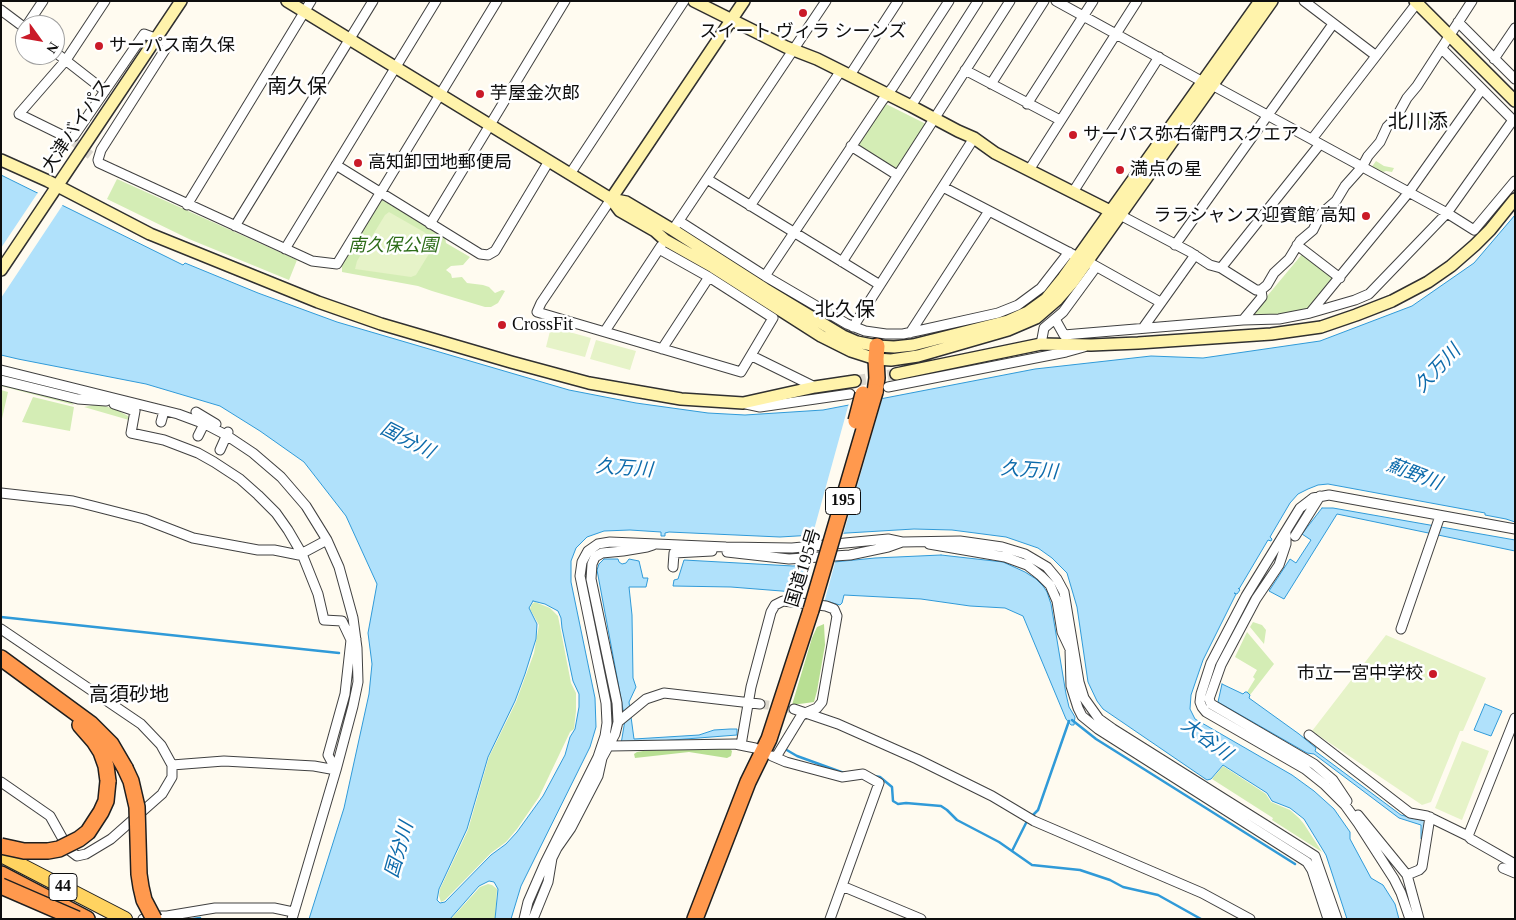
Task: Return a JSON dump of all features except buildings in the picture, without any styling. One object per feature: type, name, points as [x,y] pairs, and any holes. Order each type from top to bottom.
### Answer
[{"type":"highway","name":"国道195号","points":[[695,919],[759,751],[788,683],[866,389],[877,378],[876,353]]},
{"type":"highway","points":[[1,658],[91,724],[111,744],[131,781],[137,807],[141,887],[144,900],[154,919]]},
{"type":"highway","points":[[1,667],[75,720],[86,731],[101,752],[108,780],[106,801],[101,812],[88,832],[79,839],[48,852],[24,851],[1,846]]},
{"type":"highway","points":[[1,874],[87,919]]},
{"type":"highway","points":[[1,886],[76,919]]},
{"type":"main road","name":"44","points":[[1,855],[125,919]]},
{"type":"main road","name":"44","points":[[1,881],[76,919]]},
{"type":"street","points":[[33,15],[43,1]]},
{"type":"street","points":[[104,1],[66,60],[19,114],[71,140],[144,34],[157,38],[168,44],[96,159],[102,165],[312,261],[337,264],[497,1]]},
{"type":"street","name":"大津バイパス","points":[[1,270],[181,1]]},
{"type":"street","points":[[287,1],[611,199],[626,202],[676,225],[853,327],[892,335],[910,333],[998,313],[1018,305],[1082,259]]},
{"type":"street","points":[[187,205],[311,1]]},
{"type":"street","points":[[235,226],[373,1]]},
{"type":"street","points":[[285,249],[436,1]]},
{"type":"street","points":[[430,224],[565,1]]},
{"type":"street","points":[[570,174],[684,1]]},
{"type":"street","points":[[694,1],[793,50],[817,59],[958,132],[974,138],[1028,170],[1116,213],[1210,265],[1221,268],[1258,291],[1267,285],[1274,273],[1289,258],[1297,244],[1312,230],[1321,214],[1336,201],[1345,186],[1379,144],[1387,127],[1396,118],[1407,98],[1442,49],[1472,1]]},
{"type":"street","points":[[611,199],[620,211],[655,231],[662,244],[773,318],[741,372],[538,313],[537,309],[744,1]]},
{"type":"street","points":[[676,225],[826,1]]},
{"type":"street","points":[[750,206],[898,1]]},
{"type":"street","points":[[765,276],[949,1]]},
{"type":"street","points":[[911,106],[978,1]]},
{"type":"street","points":[[842,262],[1010,1]]},
{"type":"street","points":[[990,84],[1044,1]]},
{"type":"street","points":[[1056,1],[1409,192],[1474,230],[1515,181]]},
{"type":"street","points":[[1027,104],[1093,1]]},
{"type":"street","points":[[1028,170],[1138,1]]},
{"type":"street","points":[[1208,83],[1260,1]]},
{"type":"street","points":[[662,244],[713,267],[828,340],[851,351],[876,353],[1017,317],[1046,299],[1082,259],[1208,83],[1272,1]]},
{"type":"street","points":[[1304,1],[1375,55]]},
{"type":"street","points":[[1221,268],[1316,142],[1375,55],[1416,2],[1515,101]]},
{"type":"street","points":[[1,10],[15,20]]},
{"type":"street","points":[[1458,22],[1515,79]]},
{"type":"street","points":[[1175,245],[1333,24]]},
{"type":"street","points":[[1494,59],[1515,28]]},
{"type":"street","points":[[1055,319],[1064,335],[1243,320],[1279,319],[1310,313],[1369,294],[1447,213],[1514,121],[1442,49]]},
{"type":"street","points":[[1073,192],[1159,57]]},
{"type":"street","points":[[66,60],[105,90]]},
{"type":"street","points":[[965,70],[1060,120]]},
{"type":"street","points":[[1310,313],[1409,192],[1482,89]]},
{"type":"street","points":[[853,327],[974,138]]},
{"type":"street","points":[[852,146],[897,175]]},
{"type":"street","points":[[1,160],[183,249],[318,302],[381,324],[589,383],[681,399],[760,406],[866,389],[1066,352],[1091,345]]},
{"type":"street","points":[[336,165],[480,254],[488,256],[549,161]]},
{"type":"street","points":[[707,179],[880,285]]},
{"type":"street","points":[[943,187],[1160,302]]},
{"type":"street","points":[[896,374],[1041,344],[1091,345],[1270,334],[1321,327],[1356,315],[1428,282],[1451,266],[1490,230],[1515,199]]},
{"type":"street","points":[[910,333],[989,211]]},
{"type":"street","points":[[676,225],[765,289],[843,336],[876,353]]},
{"type":"street","points":[[604,331],[662,244]]},
{"type":"street","points":[[1297,244],[1340,278]]},
{"type":"street","points":[[1143,328],[1195,255]]},
{"type":"street","points":[[1041,344],[1044,328],[1063,312],[1082,259]]},
{"type":"street","points":[[662,349],[710,277]]},
{"type":"street","points":[[1243,320],[1262,297],[1261,290]]},
{"type":"street","points":[[752,356],[814,387]]},
{"type":"street","points":[[1,370],[107,399],[164,411],[204,424],[226,435],[253,453],[285,481],[306,506],[327,540],[342,576],[353,618],[353,640]]},
{"type":"street","points":[[1,380],[78,399],[107,399],[135,411],[131,433],[164,440],[198,453],[240,479],[276,513],[288,530],[302,554],[318,594],[324,620],[342,621],[353,640],[358,658],[358,682],[353,706],[336,770],[292,916]]},
{"type":"street","points":[[743,403],[814,387],[866,389]]},
{"type":"street","points":[[161,422],[164,411]]},
{"type":"street","points":[[196,412],[228,432],[220,450]]},
{"type":"street","points":[[198,436],[204,424]]},
{"type":"street","points":[[1,493],[73,501],[144,519],[202,540],[258,550],[274,550],[299,556],[327,540]]},
{"type":"street","points":[[1419,919],[1407,874],[1352,811],[1305,769],[1206,712],[1200,702],[1201,694],[1211,663],[1246,596],[1300,508],[1306,502],[1320,496],[1329,495],[1515,529]]},
{"type":"street","points":[[1295,536],[1320,496]]},
{"type":"street","points":[[1401,629],[1440,516]]},
{"type":"street","points":[[673,566],[674,553],[726,549],[792,548],[888,539],[902,542],[960,541],[1002,547],[1025,554],[1047,567],[1057,579],[1064,592],[1079,682],[1084,698],[1099,719],[1315,856],[1337,919]]},
{"type":"street","points":[[524,919],[528,902],[602,754],[607,712],[581,584],[580,570],[588,551],[598,544],[624,541],[726,549]]},
{"type":"street","points":[[921,542],[1005,557],[1027,566],[1042,576],[1050,585],[1057,601],[1062,632],[1070,648],[1071,686],[1082,716],[1098,730],[1307,862],[1312,870],[1328,919]]},
{"type":"street","points":[[602,754],[610,746],[620,720],[592,584],[591,568],[595,558],[602,553],[647,548],[657,543]]},
{"type":"street","points":[[783,601],[826,606],[834,609],[838,616],[822,702],[817,708],[804,712],[759,751],[749,703],[771,612],[775,605],[783,601]]},
{"type":"street","points":[[1,628],[141,724],[161,745],[172,765],[172,777],[162,794],[111,839],[83,856],[77,856],[69,850],[50,816],[1,782]]},
{"type":"street","points":[[620,720],[646,699],[664,693],[760,704]]},
{"type":"street","points":[[794,709],[838,724],[917,759],[992,796],[1034,821],[1202,893],[1250,919]]},
{"type":"street","points":[[1468,836],[1515,718]]},
{"type":"street","points":[[1310,735],[1410,812],[1430,817],[1468,836],[1514,869]]},
{"type":"street","points":[[610,746],[759,751],[786,762],[842,777],[863,774],[879,783],[830,919]]},
{"type":"street","points":[[172,765],[224,761],[314,766],[336,770]]},
{"type":"street","points":[[1352,811],[1394,879],[1410,919]]},
{"type":"street","points":[[1407,874],[1422,867],[1430,817]]},
{"type":"street","points":[[533,919],[548,882],[553,850]]},
{"type":"street","points":[[1503,868],[1514,869]]},
{"type":"street","points":[[842,886],[921,919]]},
{"type":"street","points":[[143,919],[148,916],[167,916],[215,908],[274,908],[292,916]]},
{"type":"street","points":[[285,919],[292,916]]},
{"type":"green space","points":[[884,103],[926,124],[897,169],[894,170],[857,144]]},
{"type":"green space","points":[[1431,112],[1436,115],[1425,131],[1420,128]]},
{"type":"green space","points":[[1376,161],[1384,166],[1394,168],[1392,172],[1380,173],[1371,168]]},
{"type":"green space","points":[[117,179],[297,260],[289,280],[189,239],[107,199]]},
{"type":"green space","name":"南久保公園","points":[[382,200],[419,220],[445,237],[446,243],[470,257],[463,265],[451,266],[446,270],[451,274],[452,278],[462,277],[467,283],[489,287],[495,293],[502,290],[505,291],[498,303],[491,307],[485,307],[418,286],[342,272],[342,263],[379,201]]},
{"type":"green space","name":"南久保公園","points":[[389,212],[424,232],[434,240],[435,244],[416,275],[411,277],[355,269],[357,261],[385,215]]},
{"type":"green space","points":[[1303,253],[1332,277],[1332,280],[1309,309],[1286,314],[1254,317],[1253,313]]},
{"type":"green space","points":[[551,327],[591,338],[585,357],[546,347]]},
{"type":"green space","points":[[596,340],[636,351],[630,370],[590,359]]},
{"type":"green space","points":[[1,382],[71,402],[74,405],[1,386]]},
{"type":"green space","points":[[1,390],[8,392],[1,423]]},
{"type":"green space","points":[[33,397],[74,407],[70,431],[22,422]]},
{"type":"green space","points":[[99,404],[117,410],[128,416],[129,420],[84,407]]},
{"type":"green space","points":[[535,602],[550,608],[558,616],[571,683],[576,693],[574,729],[570,732],[539,797],[517,829],[506,842],[491,853],[441,902],[439,896],[440,889],[468,830],[489,757],[516,702],[534,653],[539,625],[530,609]]},
{"type":"green space","points":[[1253,622],[1262,625],[1266,630],[1264,644],[1250,627]]},
{"type":"green space","points":[[824,624],[825,645],[814,702],[792,705],[812,638],[817,627]]},
{"type":"green space","points":[[1247,632],[1274,664],[1250,695],[1247,692],[1255,679],[1253,677],[1257,670],[1235,657]]},
{"type":"green space","points":[[1386,635],[1486,678],[1463,731],[1460,731],[1431,802],[1422,805],[1312,731]]},
{"type":"green space","points":[[1462,741],[1489,751],[1462,820],[1435,808]]},
{"type":"green space","points":[[661,748],[729,748],[732,751],[731,756],[727,758],[689,752],[635,758],[634,754],[637,752]]},
{"type":"green space","points":[[1223,766],[1266,794],[1271,802],[1290,810],[1304,824],[1322,852],[1212,779]]},
{"type":"green space","points":[[488,884],[497,889],[495,919],[451,919],[480,887]]},
{"type":"water","points":[[1,175],[183,265],[185,263],[258,293],[337,322],[569,390],[636,403],[708,413],[745,415],[823,410],[1035,369],[1151,356],[1203,358],[1320,341],[1412,306],[1474,263],[1515,215],[1515,522],[1485,515],[1485,513],[1328,484],[1318,485],[1298,494],[1290,503],[1270,537],[1271,541],[1268,540],[1240,590],[1237,594],[1234,593],[1236,594],[1203,660],[1191,695],[1190,709],[1195,719],[1292,775],[1334,809],[1350,832],[1350,839],[1371,878],[1383,885],[1395,904],[1399,919],[1347,919],[1326,855],[1304,819],[1290,808],[1272,801],[1267,793],[1223,765],[1211,779],[1207,780],[1103,709],[1088,682],[1077,607],[1067,573],[1052,558],[1038,548],[1006,537],[952,530],[914,529],[780,537],[669,532],[665,533],[665,536],[661,536],[661,532],[630,530],[604,531],[587,537],[576,548],[571,561],[571,582],[595,698],[596,727],[590,747],[521,886],[511,919],[495,919],[498,889],[494,882],[489,881],[479,886],[450,919],[309,919],[344,808],[369,694],[372,664],[368,633],[377,584],[346,516],[304,462],[220,406],[146,384],[1,355]],"holes":[[[533,601],[545,604],[558,611],[573,681],[579,694],[575,729],[570,737],[565,755],[543,796],[517,832],[506,844],[491,855],[445,902],[440,903],[437,900],[439,889],[467,829],[488,757],[515,701],[536,639],[537,624],[529,608]]]},
{"type":"water","points":[[1322,508],[1333,508],[1515,540],[1515,551],[1337,514],[1284,599],[1269,591],[1290,559],[1296,563],[1311,540],[1302,534]]},
{"type":"water","points":[[941,555],[1003,562],[1025,572],[1043,586],[1051,604],[1066,694],[1069,707],[1075,717],[1074,725],[1071,725],[1066,719],[1023,616],[1005,608],[970,606],[921,599],[844,595],[840,605],[794,592],[731,587],[673,586],[674,580],[678,579],[684,560],[793,566],[875,558]]},
{"type":"water","points":[[604,559],[618,559],[622,564],[626,563],[629,559],[639,561],[643,578],[648,578],[646,587],[629,587],[632,615],[633,678],[636,687],[629,702],[634,739],[699,735],[714,730],[730,729],[737,729],[737,735],[621,744],[625,720],[597,570],[599,564]]},
{"type":"water","points":[[1222,684],[1243,694],[1247,692],[1250,695],[1249,698],[1299,734],[1316,748],[1315,751],[1401,815],[1425,821],[1423,839],[1421,839],[1421,825],[1399,818],[1314,754],[1307,753],[1218,702]]},
{"type":"water","points":[[1485,704],[1502,711],[1491,736],[1474,730]]},
{"type":"pier","points":[[39,191],[64,203],[1,298],[1,248]]},
{"type":"pier","points":[[883,396],[843,535],[812,537],[849,403]]},
{"type":"pier","points":[[836,559],[824,603],[797,595],[806,562]]},
{"type":"waterway","points":[[1,617],[339,653]]},
{"type":"waterway","points":[[1072,720],[1096,739],[1295,864]]},
{"type":"waterway","points":[[1012,851],[1027,821],[1038,810],[1069,721]]},
{"type":"waterway","points":[[785,749],[797,756],[844,773]]},
{"type":"waterway","points":[[874,776],[880,777],[892,787],[893,801],[898,804],[941,806],[957,820],[999,842],[1032,865],[1080,870],[1110,880],[1123,887],[1158,895],[1201,919]]},
{"type":"waterway","points":[[193,919],[200,918]]},
{"type":"tunnel","points":[[73,141],[94,158]]},
{"type":"tunnel","points":[[855,381],[896,374]]},
{"type":"tunnel","points":[[760,704],[794,709]]},
{"type":"place","name":"スイート ヴィラ シーンズ","points":[[803,13]]},
{"type":"place","name":"サーパス南久保","points":[[99,46]]},
{"type":"place","name":"芋屋金次郎","points":[[480,94]]},
{"type":"place","name":"サーパス弥右衛門スクエア","points":[[1073,135]]},
{"type":"place","name":"高知卸団地郵便局","points":[[358,163]]},
{"type":"place","name":"満点の星","points":[[1120,170]]},
{"type":"place","name":"ララシャンス迎賓館 高知","points":[[1366,216]]},
{"type":"place","name":"CrossFit","points":[[502,325]]},
{"type":"place","name":"市立一宮中学校","points":[[1433,674]]},
{"type":"district","name":"南久保","points":[[297,88]]},
{"type":"district","name":"北川添","points":[[1418,123]]},
{"type":"district","name":"北久保","points":[[845,311]]},
{"type":"district","name":"高須砂地","points":[[129,696]]},
{"type":"water label","name":"久万川","points":[[1438,369]]},
{"type":"water label","name":"国分川","points":[[407,441]]},
{"type":"water label","name":"久万川","points":[[624,469]]},
{"type":"water label","name":"久万川","points":[[1029,471]]},
{"type":"water label","name":"薊野川","points":[[1414,475]]},
{"type":"water label","name":"大谷川","points":[[1206,740]]},
{"type":"water label","name":"国分川","points":[[400,850]]}]
